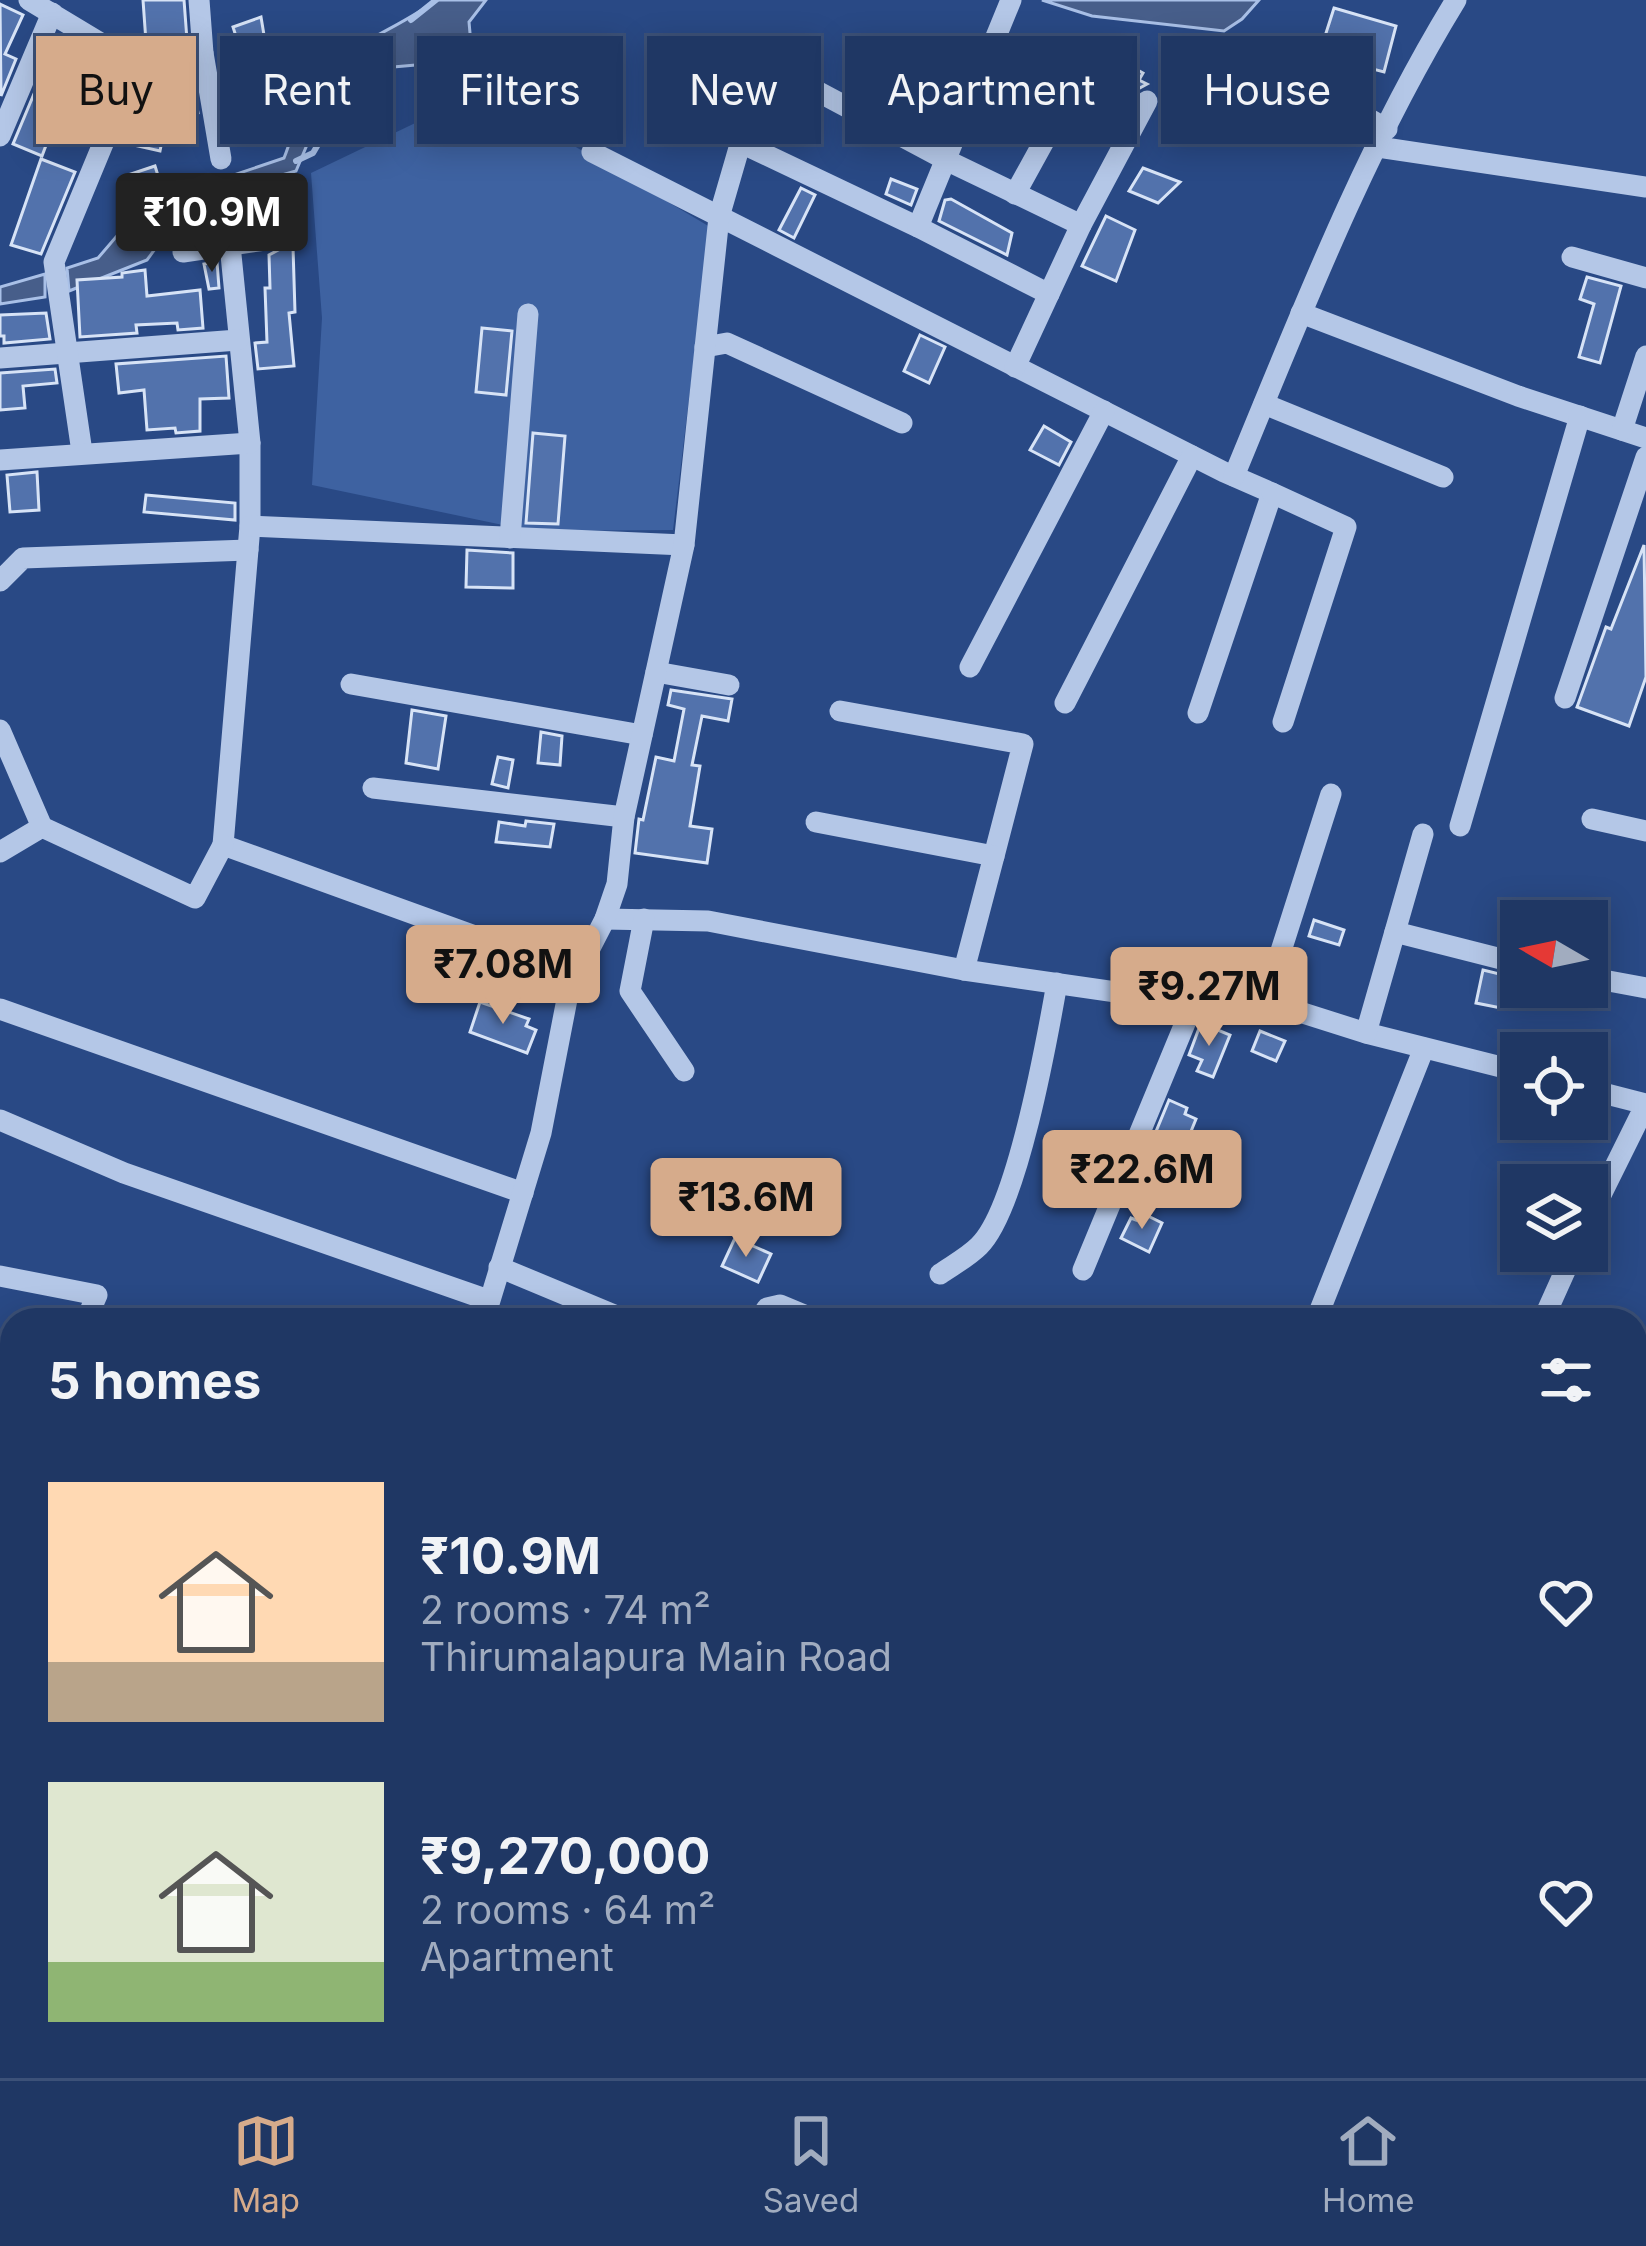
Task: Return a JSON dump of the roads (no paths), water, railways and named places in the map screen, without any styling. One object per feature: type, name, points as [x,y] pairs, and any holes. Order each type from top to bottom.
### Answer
[{"type":"street","points":[[29,0],[89,36]]},
{"type":"street","points":[[199,0],[221,159]]},
{"type":"street","points":[[997,36],[1011,0]]},
{"type":"street","points":[[1234,476],[1336,227],[1456,0]]},
{"type":"street","points":[[0,136],[52,13]]},
{"type":"street","points":[[196,56],[203,53]]},
{"type":"street","points":[[821,93],[1082,225]]},
{"type":"street","points":[[1015,367],[1147,101]]},
{"type":"street","points":[[1373,128],[1383,138],[1646,187]]},
{"type":"street","points":[[82,452],[56,275],[105,144]]},
{"type":"street","points":[[487,1308],[546,1112],[569,989],[605,919],[617,884],[624,818],[684,545],[719,217],[741,144]]},
{"type":"street","points":[[743,144],[1048,294]]},
{"type":"street","points":[[918,227],[955,144]]},
{"type":"street","points":[[1016,194],[1043,144]]},
{"type":"street","points":[[592,152],[1192,456],[1346,527],[1283,722]]},
{"type":"street","points":[[183,252],[272,239]]},
{"type":"street","points":[[0,730],[42,827],[195,898],[223,845],[250,526],[250,442],[230,245]]},
{"type":"street","points":[[1572,257],[1646,278]]},
{"type":"street","points":[[1301,313],[1646,438]]},
{"type":"street","points":[[510,538],[528,314]]},
{"type":"street","points":[[0,358],[238,340]]},
{"type":"street","points":[[705,347],[727,343],[902,423]]},
{"type":"street","points":[[1622,430],[1646,356]]},
{"type":"street","points":[[1264,404],[1443,477]]},
{"type":"street","points":[[970,667],[1104,412]]},
{"type":"street","points":[[1460,826],[1580,416]]},
{"type":"street","points":[[0,460],[250,442]]},
{"type":"street","points":[[1065,703],[1192,456]]},
{"type":"street","points":[[1565,698],[1646,457]]},
{"type":"street","points":[[1198,713],[1273,493]]},
{"type":"street","points":[[250,526],[684,545]]},
{"type":"street","points":[[0,581],[23,558],[248,550]]},
{"type":"street","points":[[656,671],[728,686]]},
{"type":"street","points":[[351,684],[642,735]]},
{"type":"street","points":[[840,711],[1023,744],[964,970]]},
{"type":"street","points":[[373,788],[624,818]]},
{"type":"street","points":[[1265,1001],[1331,794]]},
{"type":"street","points":[[1592,819],[1646,831]]},
{"type":"street","points":[[816,822],[994,856]]},
{"type":"street","points":[[0,852],[42,827]]},
{"type":"street","points":[[1366,1034],[1423,834]]},
{"type":"street","points":[[223,845],[578,973]]},
{"type":"street","points":[[605,919],[708,921],[964,970],[1193,1004],[1265,1001],[1366,1034],[1500,1067]]},
{"type":"street","points":[[644,919],[630,991],[684,1071]]},
{"type":"street","points":[[1395,932],[1500,959]]},
{"type":"street","points":[[1608,981],[1646,988]]},
{"type":"street","points":[[940,1274],[981,1244],[1002,1206],[1038,1084],[1057,983]]},
{"type":"street","points":[[1083,1270],[1193,1004]]},
{"type":"street","points":[[0,1010],[524,1193]]},
{"type":"street","points":[[1321,1308],[1424,1048]]},
{"type":"street","points":[[1608,1094],[1646,1104],[1608,1181]]},
{"type":"street","points":[[0,1120],[124,1173],[481,1308]]},
{"type":"street","points":[[499,1267],[597,1308]]},
{"type":"street","points":[[1548,1308],[1565,1272]]},
{"type":"street","points":[[0,1276],[97,1295],[91,1308]]},
{"type":"waterway","points":[[411,20],[436,0]]},
{"type":"waterway","points":[[296,161],[313,153],[318,144]]},
{"type":"waterway","points":[[176,215],[230,191]]}]
